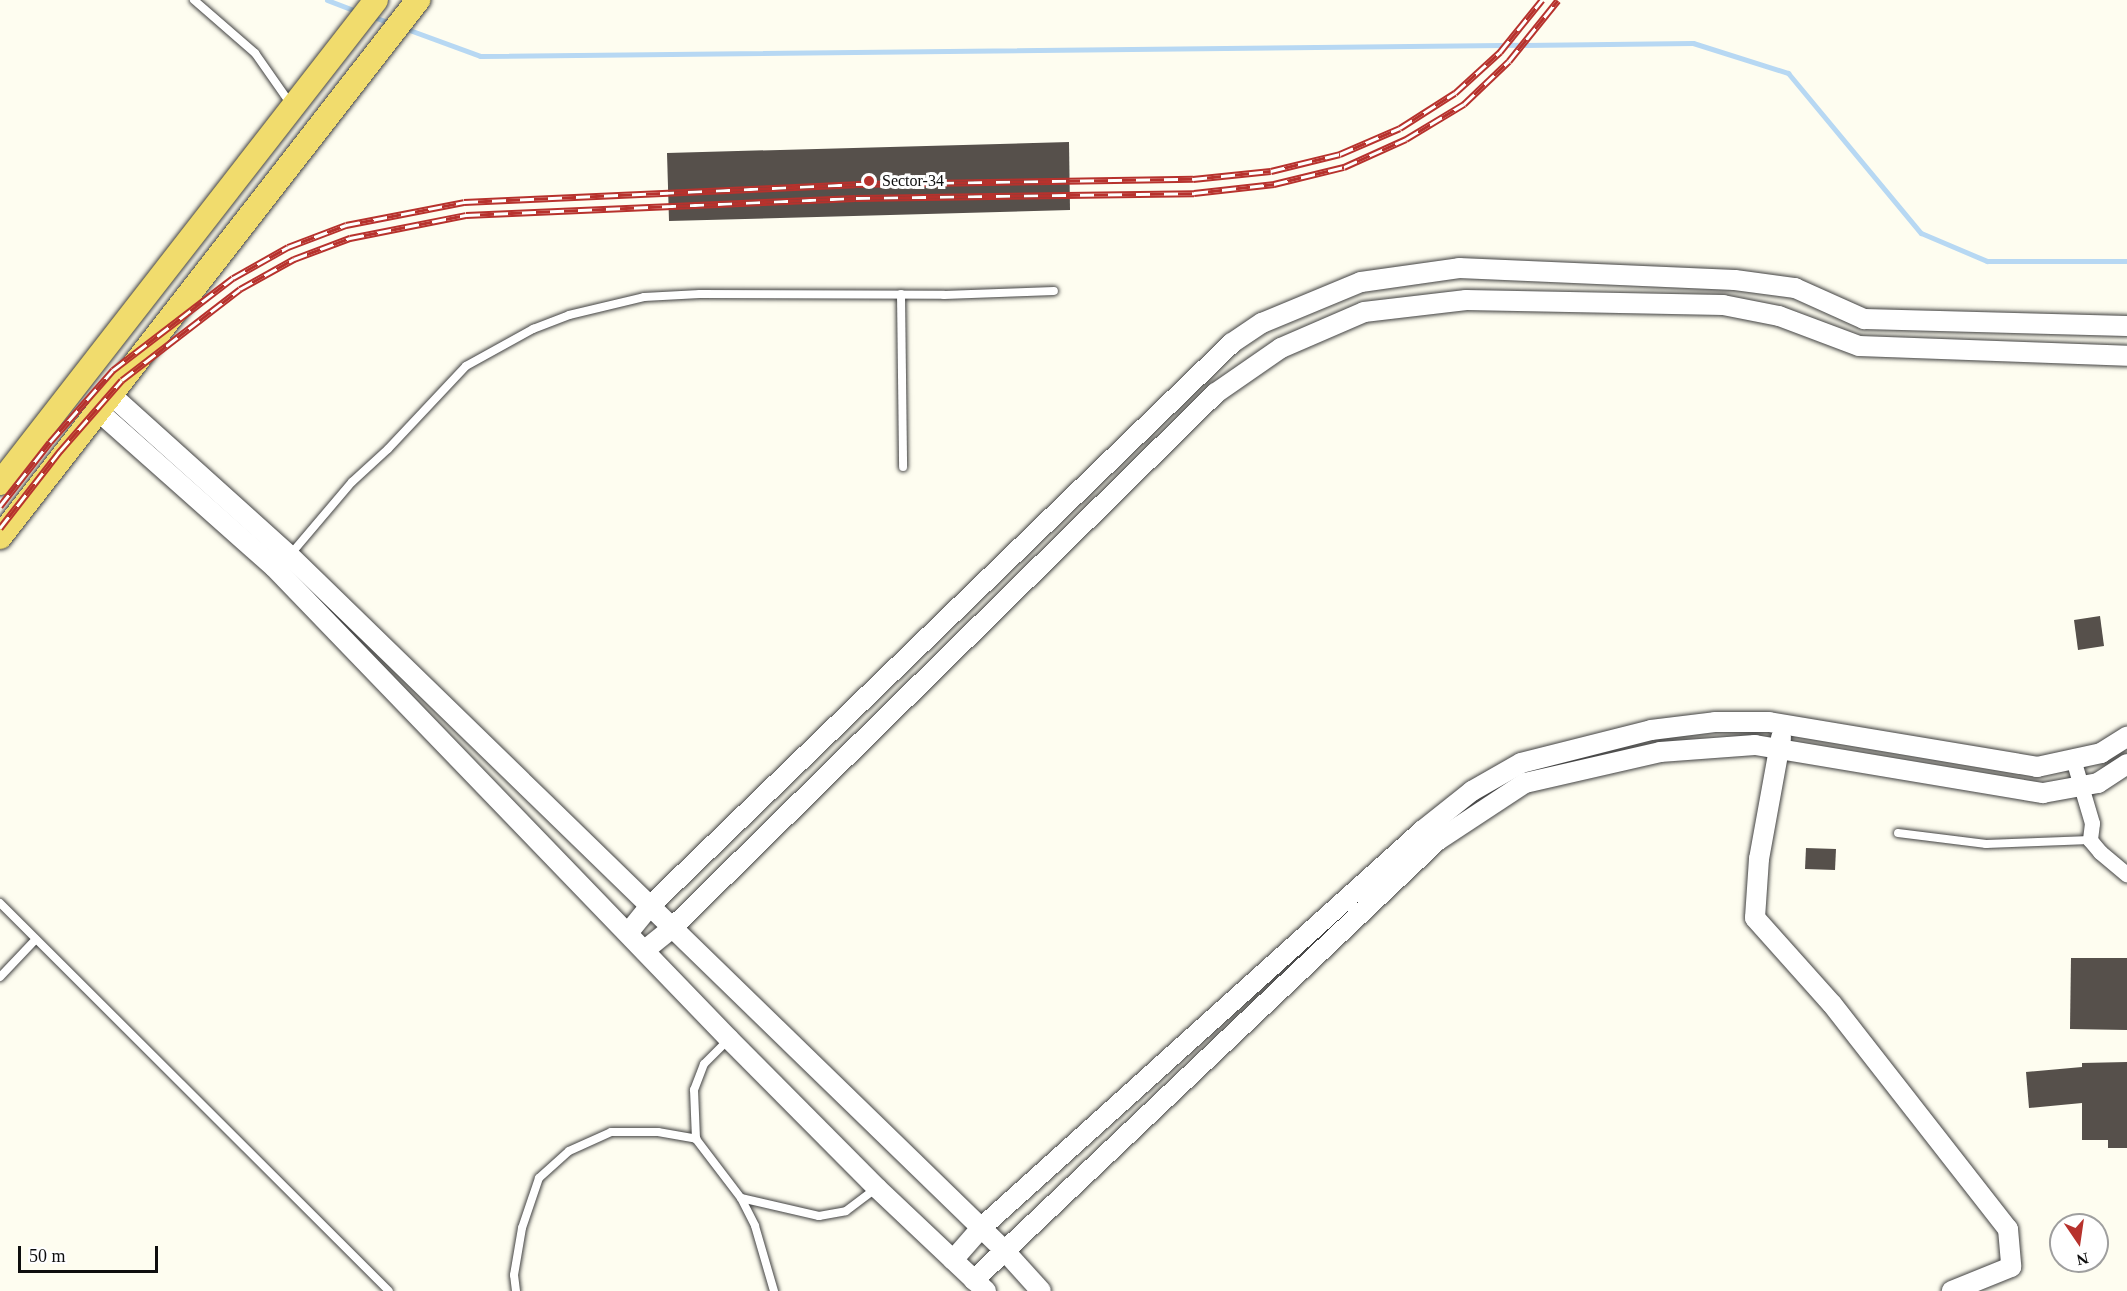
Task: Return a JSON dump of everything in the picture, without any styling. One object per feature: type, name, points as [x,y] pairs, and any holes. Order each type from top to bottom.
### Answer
[{"type":"main road","points":[[0,483],[368,9]]},
{"type":"main road","points":[[1,535],[404,17]]},
{"type":"street","points":[[628,933],[649,907],[1232,343],[1262,323],[1361,282],[1459,268],[1735,280],[1795,288],[1864,319],[2127,326]]},
{"type":"street","points":[[645,950],[672,928],[1216,393],[1281,348],[1364,312],[1466,300],[1723,305],[1779,316],[1859,346],[2127,356]]},
{"type":"street","points":[[103,402],[282,561],[672,928],[1004,1250],[1041,1291]]},
{"type":"street","points":[[282,561],[729,1039],[877,1188],[980,1285],[1004,1250],[1437,841],[1484,807],[1525,783],[1660,752],[1755,745],[2043,793],[2098,783],[2127,764]]},
{"type":"street","points":[[953,1260],[981,1228],[1423,830],[1472,791],[1521,763],[1651,730],[1715,722],[1769,722],[2037,767],[2102,753],[2127,737]]},
{"type":"street","points":[[1785,725],[1778,749],[1759,859],[1755,918],[1832,1004],[2008,1228],[2011,1267],[1952,1291]]},
{"type":"street","points":[[2073,759],[2092,823],[2090,840],[2100,852],[2127,875]]},
{"type":"lane","points":[[194,0],[255,53],[293,106]]},
{"type":"lane","points":[[282,561],[352,482],[388,448],[466,366],[533,329],[569,315],[644,297],[700,294],[944,295],[1053,291]]},
{"type":"lane","points":[[900,294],[903,467]]},
{"type":"lane","points":[[1898,833],[1986,844],[2090,840]]},
{"type":"lane","points":[[0,903],[389,1291]]},
{"type":"lane","points":[[0,977],[36,939]]},
{"type":"lane","points":[[729,1039],[704,1064],[694,1090],[696,1139],[741,1198],[755,1226],[774,1291]]},
{"type":"lane","points":[[516,1291],[514,1275],[522,1228],[539,1178],[569,1151],[611,1132],[658,1132],[696,1139]]},
{"type":"lane","points":[[741,1198],[819,1216],[846,1211],[877,1188]]},
{"type":"building","name":"Sector-34","points":[[1069,142],[1070,210],[669,221],[667,153]]},
{"type":"building","points":[[2100,616],[2104,646],[2078,650],[2074,620]]},
{"type":"building","points":[[1806,848],[1836,849],[1835,870],[1805,869]]},
{"type":"building","points":[[2071,958],[2127,958],[2127,1030],[2070,1029]]},
{"type":"building","points":[[2127,1062],[2127,1148],[2108,1148],[2108,1140],[2082,1140],[2082,1103],[2029,1108],[2026,1072],[2082,1067],[2082,1063]]},
{"type":"waterway","points":[[327,0],[359,12]]},
{"type":"waterway","points":[[371,16],[390,23]]},
{"type":"waterway","points":[[404,28],[480,56],[1693,43],[1788,73],[1921,233],[1987,261],[2127,261]]},
{"type":"railway","points":[[0,506],[50,442],[113,370],[233,278],[288,247],[346,225],[464,202],[856,184],[1193,179],[1271,171],[1340,154],[1400,128],[1455,93],[1500,52],[1542,0]]},
{"type":"railway","points":[[0,528],[60,451],[122,380],[240,289],[294,259],[350,238],[466,215],[856,198],[1194,193],[1274,184],[1344,167],[1406,139],[1464,104],[1509,61],[1558,0]]},
{"type":"place","name":"Sector-34","points":[[869,181]]}]
